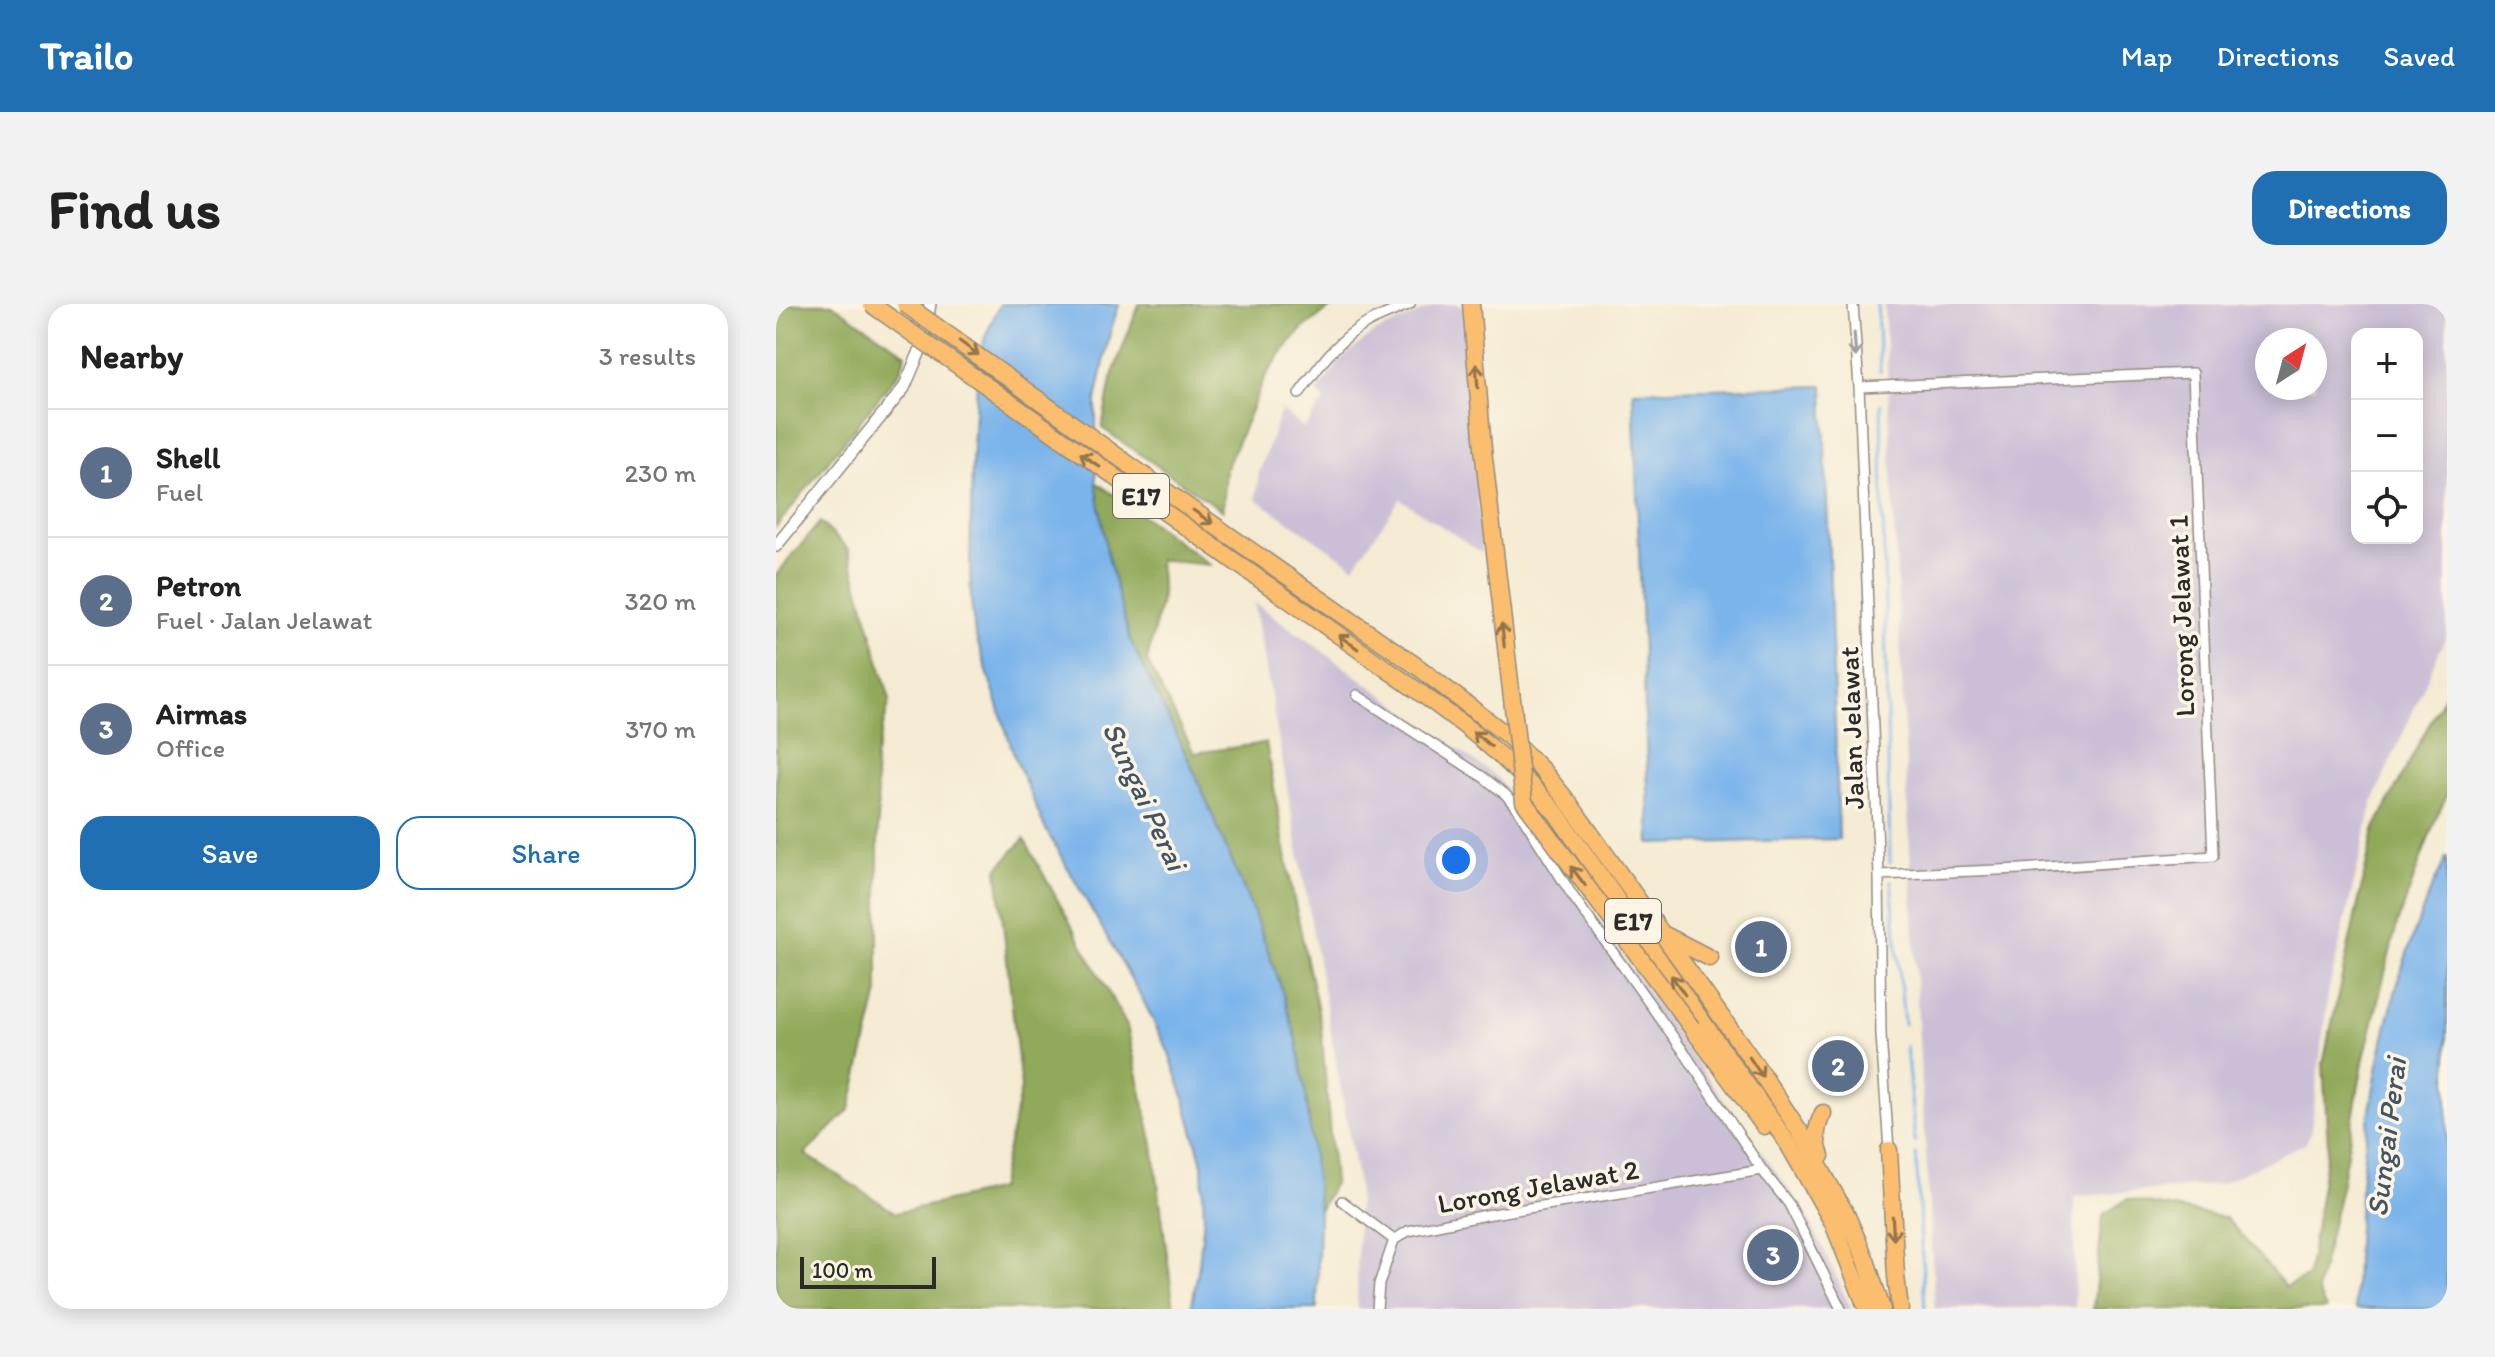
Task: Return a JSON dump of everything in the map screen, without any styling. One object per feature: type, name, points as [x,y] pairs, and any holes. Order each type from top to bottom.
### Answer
[{"type":"highway","name":"E17","points":[[871,304],[1412,687],[1497,750],[1530,782],[1556,813],[1787,1142],[1822,1185],[1866,1260],[1882,1309]]},
{"type":"highway","name":"E17","points":[[905,304],[1418,667],[1508,736],[1543,771],[1663,934],[1800,1132],[1867,1309]]},
{"type":"highway","points":[[1470,305],[1483,449],[1524,802],[1766,1129],[1822,1185]]},
{"type":"highway","points":[[1663,934],[1710,958]]},
{"type":"highway","points":[[1822,1185],[1816,1129],[1823,1113]]},
{"type":"highway","points":[[1889,1150],[1900,1309]]},
{"type":"street","points":[[776,546],[904,388],[923,344],[930,304]]},
{"type":"street","points":[[1299,394],[1342,341],[1367,323],[1410,304]]},
{"type":"street","name":"Jalan Jelawat","points":[[1853,304],[1879,875],[1881,1035],[1889,1150]]},
{"type":"street","name":"Lorong Jelawat 1","points":[[1859,387],[2193,373],[2212,825],[2213,856],[1879,875]]},
{"type":"street","points":[[1357,695],[1483,777],[1506,795],[1519,811],[1572,895],[1684,1052],[1762,1170],[1789,1204],[1841,1309]]},
{"type":"street","name":"Lorong Jelawat 2","points":[[1394,1240],[1408,1231],[1486,1215],[1762,1170]]},
{"type":"street","points":[[1342,1201],[1394,1240],[1379,1284],[1377,1309]]},
{"type":"shaded area","points":[[1439,304],[1458,304],[1465,310],[1482,553],[1400,499],[1354,566],[1256,499],[1259,473],[1281,410],[1304,428],[1325,400],[1317,392],[1343,357],[1374,333]]},
{"type":"shaded area","points":[[1884,304],[2447,304],[2447,634],[2373,801],[2328,994],[2311,1130],[2306,1143],[2220,1184],[2074,1197],[2075,1307],[1935,1309],[1918,1023]]},
{"type":"shaded area","points":[[1254,602],[1497,777],[1808,1216],[1851,1309],[1357,1309],[1358,1185]]},
{"type":"green space","points":[[776,304],[832,304],[906,354],[900,371],[776,527]]},
{"type":"green space","points":[[1139,304],[1336,304],[1302,329],[1265,377],[1226,469],[1223,511],[1102,428],[1111,379]]},
{"type":"green space","points":[[1096,482],[1210,565],[1159,560],[1162,596],[1147,661],[1194,753],[1266,743],[1293,895],[1321,1025],[1334,1183],[1319,1211],[1297,1041],[1279,981],[1192,767],[1130,640],[1107,553]]},
{"type":"green space","points":[[820,522],[848,549],[890,700],[875,758],[878,993],[850,1109],[805,1154],[896,1213],[999,1189],[1021,1088],[997,869],[1024,839],[1127,1026],[1153,1145],[1174,1309],[776,1309],[776,575]]},
{"type":"green space","points":[[2447,690],[2447,796],[2397,924],[2363,1062],[2341,1187],[2317,1290],[2326,1309],[2093,1309],[2103,1215],[2127,1199],[2226,1218],[2286,1287],[2308,1276],[2328,1144],[2323,1064],[2374,830]]},
{"type":"water","name":"Sungai Perai","points":[[1000,304],[1119,304],[1096,400],[1096,482],[1107,553],[1130,640],[1192,767],[1253,911],[1297,1041],[1319,1211],[1317,1309],[1191,1309],[1204,1216],[1202,1164],[1185,1100],[1169,1053],[1143,1000],[1045,828],[1015,758],[975,634],[970,562],[978,367],[985,337]]},
{"type":"water","points":[[1823,386],[1839,839],[1650,844],[1633,391]]},
{"type":"water","name":"Sungai Perai","points":[[2447,856],[2447,1309],[2356,1309],[2361,1182],[2374,1086],[2410,944]]},
{"type":"waterway","points":[[1877,304],[1880,371]]},
{"type":"waterway","points":[[1881,404],[1890,863]]},
{"type":"waterway","points":[[1891,880],[1904,1024]]},
{"type":"waterway","points":[[1906,1046],[1915,1142]]},
{"type":"waterway","points":[[1916,1154],[1925,1309]]},
{"type":"place","name":"Shell","points":[[1761,947]]},
{"type":"place","name":"Petron","points":[[1838,1066]]},
{"type":"place","name":"Airmas","points":[[1773,1255]]}]
